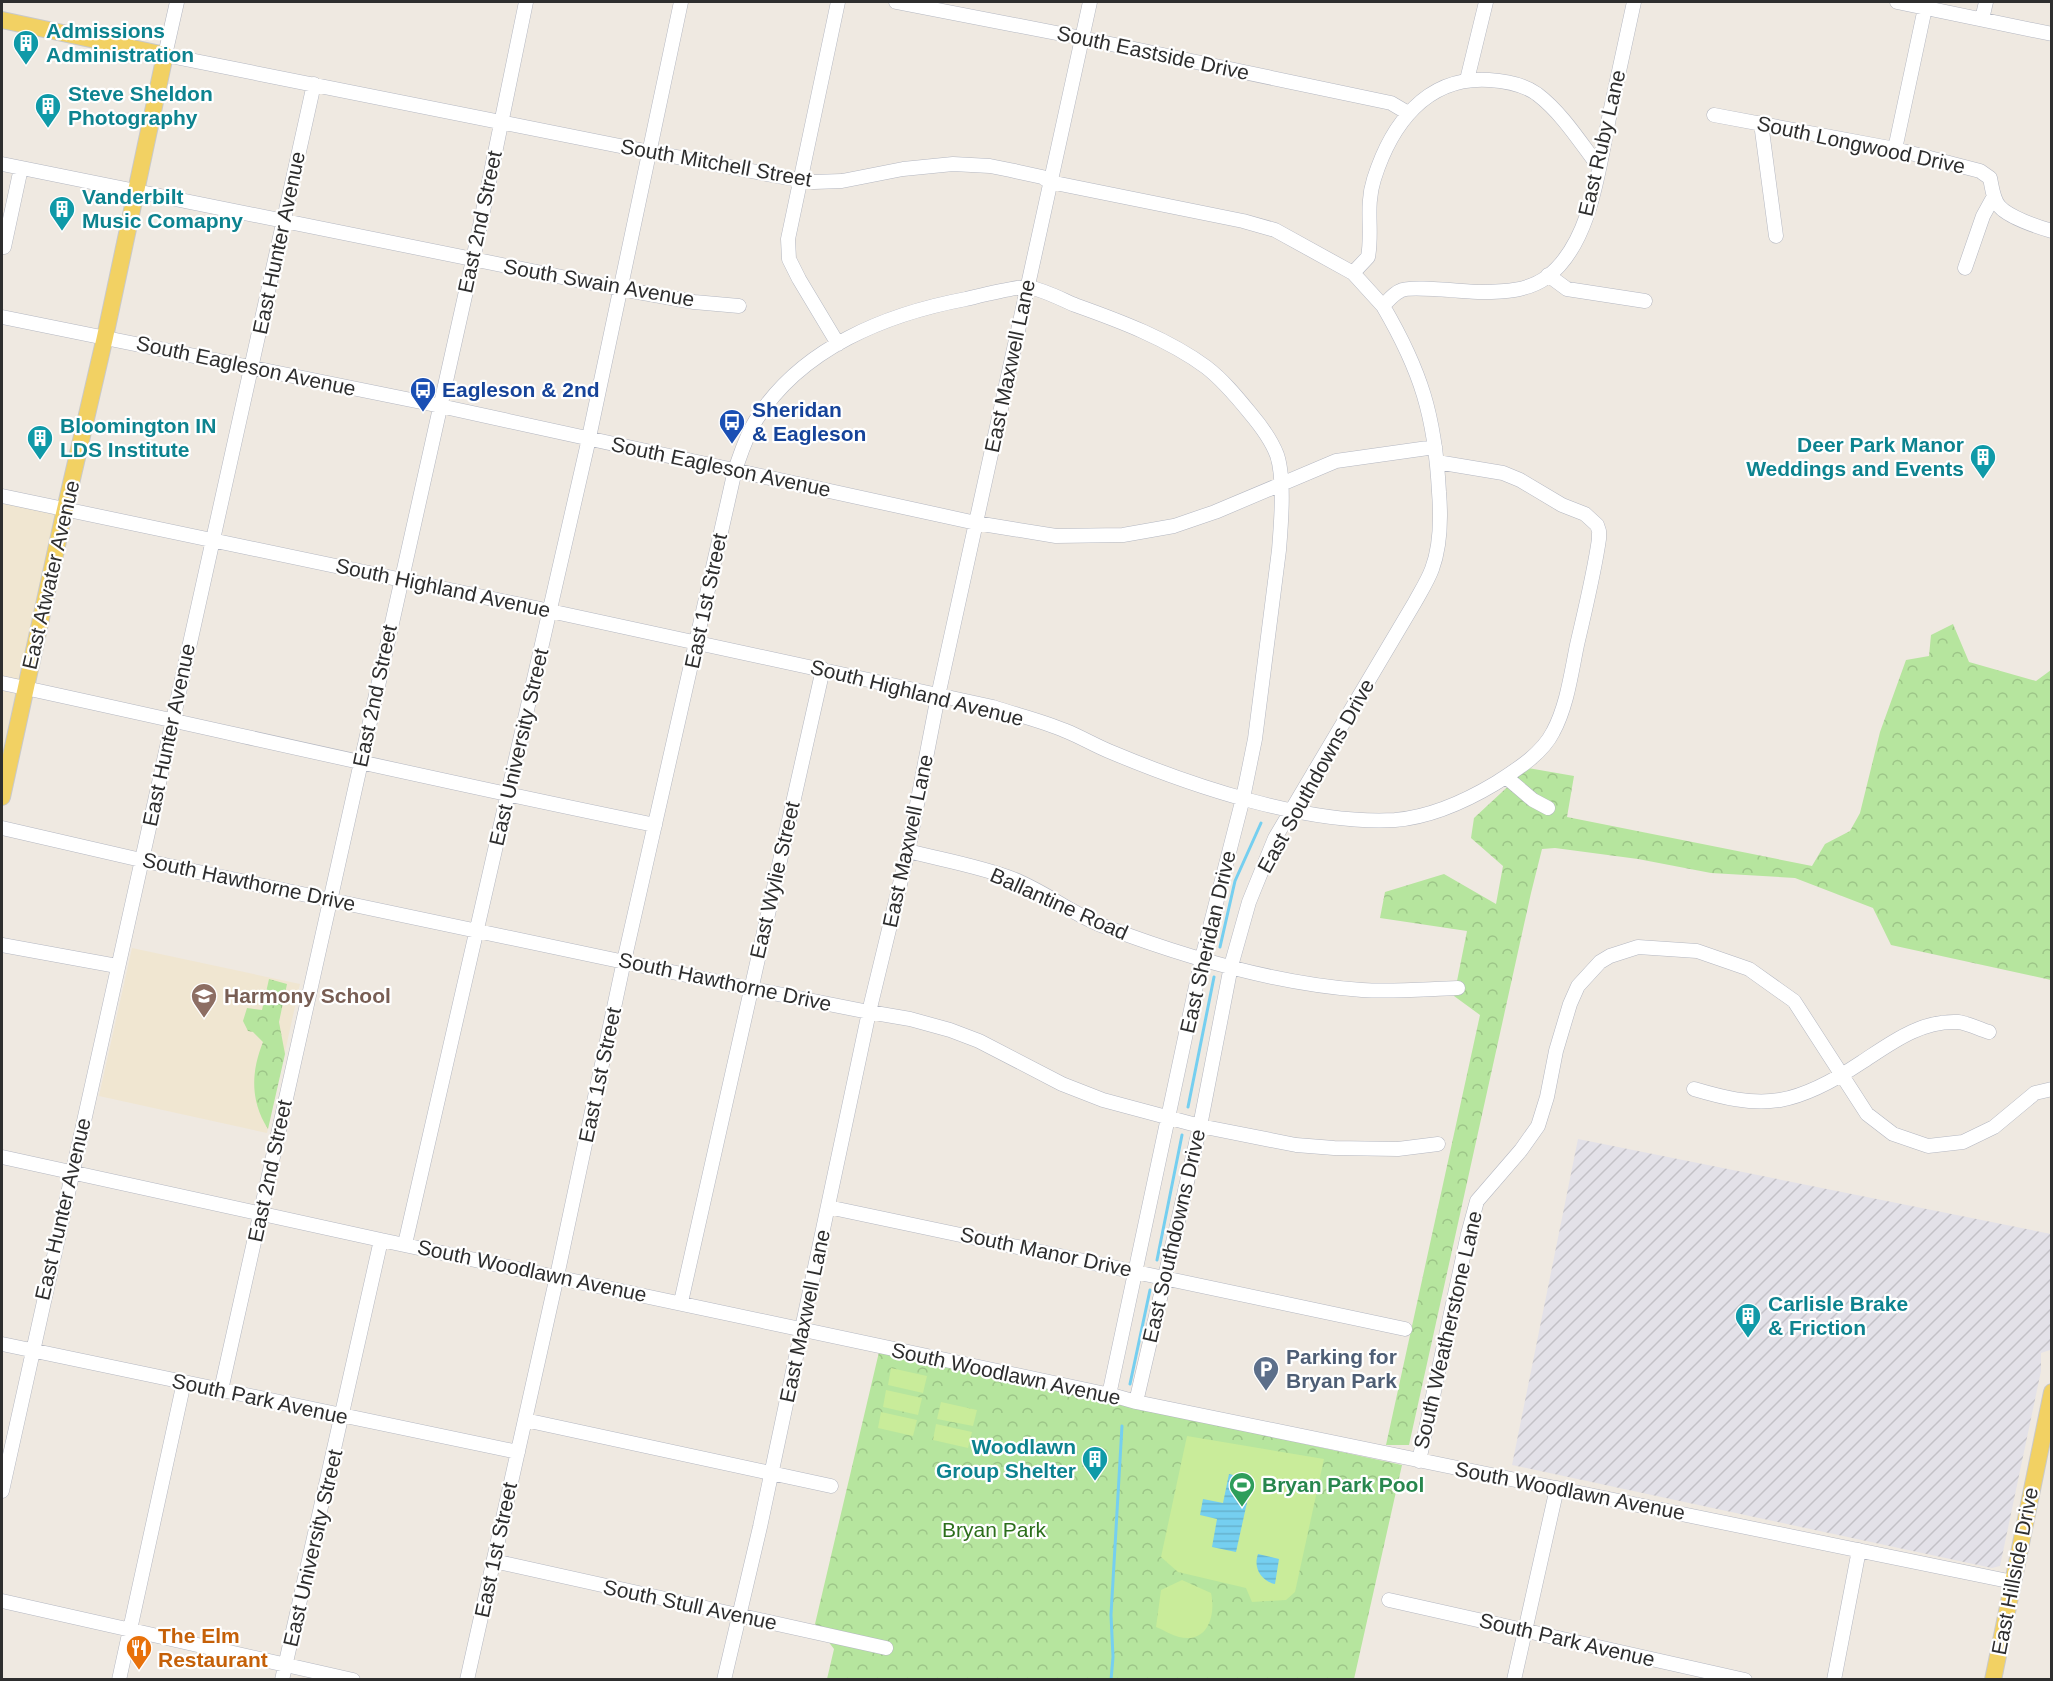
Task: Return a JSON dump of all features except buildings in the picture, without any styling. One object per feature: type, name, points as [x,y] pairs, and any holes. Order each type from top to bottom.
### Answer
[{"type":"main road","name":"South Mitchell Street","points":[[2,20],[165,55]]},
{"type":"main road","name":"East Atwater Avenue","points":[[2,796],[105,337],[165,55]]},
{"type":"main road","name":"East Hillside Drive","points":[[1993,1680],[2052,1392]]},
{"type":"street","name":"East Atwater Avenue","points":[[165,55],[177,2]]},
{"type":"street","name":"East 2nd Street","points":[[221,1390],[473,260],[526,2]]},
{"type":"street","name":"East University Street","points":[[405,1244],[589,438],[681,2]]},
{"type":"street","points":[[838,2],[788,239],[789,259],[838,344]]},
{"type":"street","name":"South Eastside Drive","points":[[896,2],[1082,38],[1391,103],[1407,113]]},
{"type":"street","name":"East Maxwell Lane","points":[[724,1680],[772,1474],[869,1012],[908,851],[938,696],[1090,2]]},
{"type":"street","points":[[1467,80],[1486,2]]},
{"type":"street","name":"East Ruby Lane","points":[[1548,275],[1563,260],[1589,208],[1634,2]]},
{"type":"street","points":[[1897,2],[2052,34]]},
{"type":"street","points":[[1982,19],[1986,2]]},
{"type":"street","points":[[1896,149],[1925,8]]},
{"type":"street","name":"South Mitchell Street","points":[[165,55],[799,180],[842,181],[903,169],[953,164],[1010,170],[1042,177],[1050,182],[1243,221],[1275,230],[1353,273],[1383,306]]},
{"type":"street","points":[[1353,273],[1368,257],[1368,206],[1373,180],[1392,137],[1407,113],[1416,105],[1454,83],[1467,80],[1505,82],[1525,87],[1559,114],[1599,167]]},
{"type":"street","name":"East Hunter Avenue","points":[[2,1491],[314,84]]},
{"type":"street","name":"South Longwood Drive","points":[[1714,115],[1896,149],[1984,173],[1990,178],[1994,196],[2000,208],[2022,220],[2052,231]]},
{"type":"street","points":[[1761,123],[1776,237]]},
{"type":"street","name":"South Swain Avenue","points":[[2,164],[621,289],[694,302],[739,306]]},
{"type":"street","points":[[4,248],[21,168]]},
{"type":"street","points":[[1965,268],[1983,216],[1994,196]]},
{"type":"street","points":[[1383,306],[1401,290],[1410,287],[1442,291],[1483,292],[1520,289],[1531,286],[1548,275],[1567,289],[1645,301]]},
{"type":"street","name":"East 1st Street","points":[[467,1680],[735,470],[749,433],[765,407],[791,379],[809,363],[838,344],[885,320],[910,311],[1027,287]]},
{"type":"street","name":"East Sheridan Drive","points":[[1027,287],[1113,318],[1167,344],[1208,368],[1246,408],[1265,433],[1277,456],[1281,485],[1279,550],[1255,739],[1243,798],[1202,958],[1109,1395]]},
{"type":"street","name":"East Southdowns Drive","points":[[1136,1402],[1200,1126],[1231,966],[1254,886],[1275,838],[1433,568],[1440,527],[1437,462],[1430,413],[1408,351],[1383,306]]},
{"type":"street","name":"South Eagleson Avenue","points":[[2,317],[439,406],[976,523],[1056,536],[1123,535],[1174,526],[1215,512],[1336,461],[1435,447]]},
{"type":"street","name":"South Highland Avenue","points":[[2,496],[698,642],[993,707],[1064,730],[1110,752],[1172,776],[1243,798],[1292,811],[1358,819],[1396,820],[1426,814],[1468,800],[1506,777],[1541,748],[1553,733],[1566,696],[1596,556],[1599,531],[1597,525],[1585,514],[1562,505],[1520,480],[1503,473],[1437,462]]},
{"type":"street","name":"East Wylie Street","points":[[681,1302],[823,669]]},
{"type":"street","points":[[2,683],[508,795],[655,825]]},
{"type":"street","points":[[1506,777],[1533,800],[1548,808]]},
{"type":"street","name":"South Hawthorne Drive","points":[[2,828],[141,860],[751,988],[910,1019],[979,1041],[1062,1084],[1103,1100],[1200,1126],[1296,1145],[1334,1148],[1398,1149],[1438,1144]]},
{"type":"street","name":"Ballantine Road","points":[[908,851],[1013,879],[1087,920],[1157,945],[1231,966],[1308,982],[1362,990],[1458,988]]},
{"type":"street","points":[[2,945],[117,966]]},
{"type":"street","name":"South Weatherstone Lane","points":[[1419,1461],[1477,1201],[1521,1150],[1538,1126],[1547,1097],[1556,1050],[1570,1004],[1578,986],[1600,962],[1610,956],[1638,946],[1697,951],[1749,969],[1794,1001],[1867,1114],[1893,1134],[1928,1146],[1963,1142],[1994,1127],[2035,1093],[2052,1089]]},
{"type":"street","points":[[1694,1089],[1751,1101],[1779,1100],[1812,1090],[1840,1075],[1893,1040],[1928,1026],[1959,1022],[1989,1032]]},
{"type":"street","name":"South Woodlawn Avenue","points":[[2,1157],[1136,1402],[2013,1582]]},
{"type":"street","name":"South Manor Drive","points":[[828,1207],[1404,1329]]},
{"type":"street","name":"East University Street","points":[[282,1680],[381,1240]]},
{"type":"street","name":"South Park Avenue","points":[[2,1344],[518,1452]]},
{"type":"street","points":[[119,1680],[184,1382]]},
{"type":"street","points":[[525,1420],[831,1486]]},
{"type":"street","points":[[1514,1680],[1557,1488]]},
{"type":"street","points":[[1834,1680],[1859,1550]]},
{"type":"street","name":"South Stull Avenue","points":[[494,1562],[886,1648]]},
{"type":"street","name":"South Park Avenue","points":[[1389,1600],[1746,1680]]},
{"type":"street","points":[[2,1601],[353,1680]]},
{"type":"shaded area","points":[[2,500],[61,512],[2,778]]},
{"type":"shaded area","name":"Harmony School","points":[[132,948],[300,984],[267,1133],[99,1096]]},
{"type":"shaded area","points":[[1578,1139],[2051,1234],[2051,1345],[2050,1350],[2041,1353],[2041,1371],[2000,1566],[1992,1568],[1512,1465]]},
{"type":"green space","points":[[1953,624],[1969,662],[2036,681],[2051,670],[2051,980],[1891,945],[1873,908],[1795,878],[1711,873],[1638,859],[1555,848],[1542,849],[1409,1445],[1386,1445],[1480,1015],[1454,996],[1467,931],[1380,918],[1385,892],[1444,874],[1496,904],[1503,866],[1471,838],[1474,818],[1528,768],[1574,776],[1567,817],[1812,866],[1825,844],[1850,831],[1860,813],[1880,732],[1906,660],[1929,656],[1931,635]]},
{"type":"green space","points":[[269,979],[287,984],[279,1022],[285,1054],[268,1129],[258,1108],[254,1086],[256,1064],[263,1042],[253,1032],[248,1031],[243,1021],[247,1008],[262,1010]]},
{"type":"green space","name":"Bryan Park","points":[[879,1352],[1402,1465],[1354,1679],[827,1679],[834,1649],[815,1624]]},
{"type":"green space","points":[[891,1368],[927,1376],[923,1393],[888,1385]]},
{"type":"green space","points":[[886,1390],[922,1398],[918,1415],[883,1407]]},
{"type":"green space","points":[[941,1402],[977,1410],[973,1426],[937,1419]]},
{"type":"green space","points":[[881,1412],[917,1420],[913,1436],[878,1428]]},
{"type":"green space","points":[[936,1424],[972,1432],[968,1448],[933,1440]]},
{"type":"green space","name":"Bryan Park Pool","points":[[1187,1436],[1324,1459],[1295,1592],[1286,1600],[1252,1602],[1246,1588],[1178,1572],[1161,1557]]},
{"type":"green space","points":[[1182,1580],[1211,1593],[1212,1601],[1208,1626],[1197,1636],[1189,1638],[1176,1636],[1156,1627],[1161,1590]]},
{"type":"water","points":[[1229,1474],[1252,1480],[1236,1552],[1212,1547],[1217,1519],[1200,1515],[1203,1499],[1223,1503]]},
{"type":"water","points":[[1258,1554],[1279,1559],[1275,1584],[1266,1580],[1259,1573]]},
{"type":"waterway","points":[[1220,947],[1235,881],[1261,823]]},
{"type":"waterway","points":[[1188,1107],[1214,977]]},
{"type":"waterway","points":[[1157,1260],[1182,1135]]},
{"type":"waterway","points":[[1130,1384],[1150,1290]]},
{"type":"waterway","points":[[1111,1680],[1113,1657],[1111,1615],[1122,1426]]},
{"type":"place","name":"Admissions Administration","points":[[26,66]]},
{"type":"place","name":"Steve Sheldon Photography","points":[[48,129]]},
{"type":"place","name":"Vanderbilt Music Comapny","points":[[62,232]]},
{"type":"place","name":"Eagleson & 2nd","points":[[423,413]]},
{"type":"place","name":"Sheridan & Eagleson","points":[[732,445]]},
{"type":"place","name":"Bloomington IN LDS Institute","points":[[40,461]]},
{"type":"place","name":"Deer Park Manor Weddings and Events","points":[[1983,480]]},
{"type":"place","name":"Harmony School","points":[[204,1019]]},
{"type":"place","name":"Carlisle Brake & Friction","points":[[1748,1339]]},
{"type":"place","name":"Parking for Bryan Park","points":[[1266,1392]]},
{"type":"place","name":"Woodlawn Group Shelter","points":[[1095,1482]]},
{"type":"place","name":"Bryan Park Pool","points":[[1242,1508]]},
{"type":"place","name":"The Elm Restaurant","points":[[139,1671]]}]
